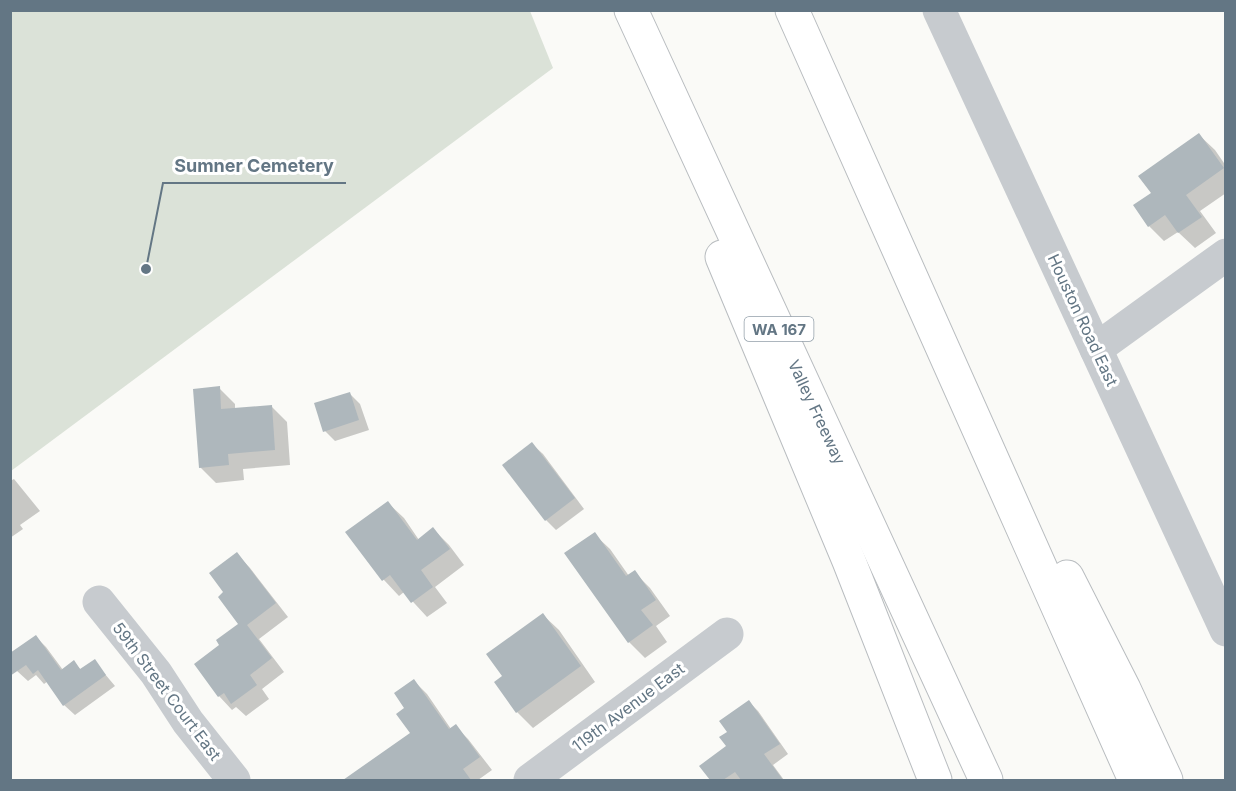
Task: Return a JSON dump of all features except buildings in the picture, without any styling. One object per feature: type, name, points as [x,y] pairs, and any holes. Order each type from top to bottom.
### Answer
[{"type":"highway","points":[[792,10],[1135,780]]},
{"type":"highway","points":[[637,23],[693,183],[748,321],[853,570],[935,780]]},
{"type":"highway","name":"Valley Freeway","points":[[637,23],[986,780]]},
{"type":"highway","points":[[903,263],[1124,689],[1166,780]]},
{"type":"street","name":"Houston Road East","points":[[939,10],[1226,630]]},
{"type":"street","points":[[1096,349],[1226,255]]},
{"type":"street","name":"59th Street Court East","points":[[99,602],[156,673],[188,722],[234,780]]},
{"type":"street","name":"119th Avenue East","points":[[530,780],[727,634]]},
{"type":"shaded area","points":[[11,10],[530,11],[553,68],[11,471]]},
{"type":"place","name":"Sumner Cemetery","points":[[146,269]]}]
